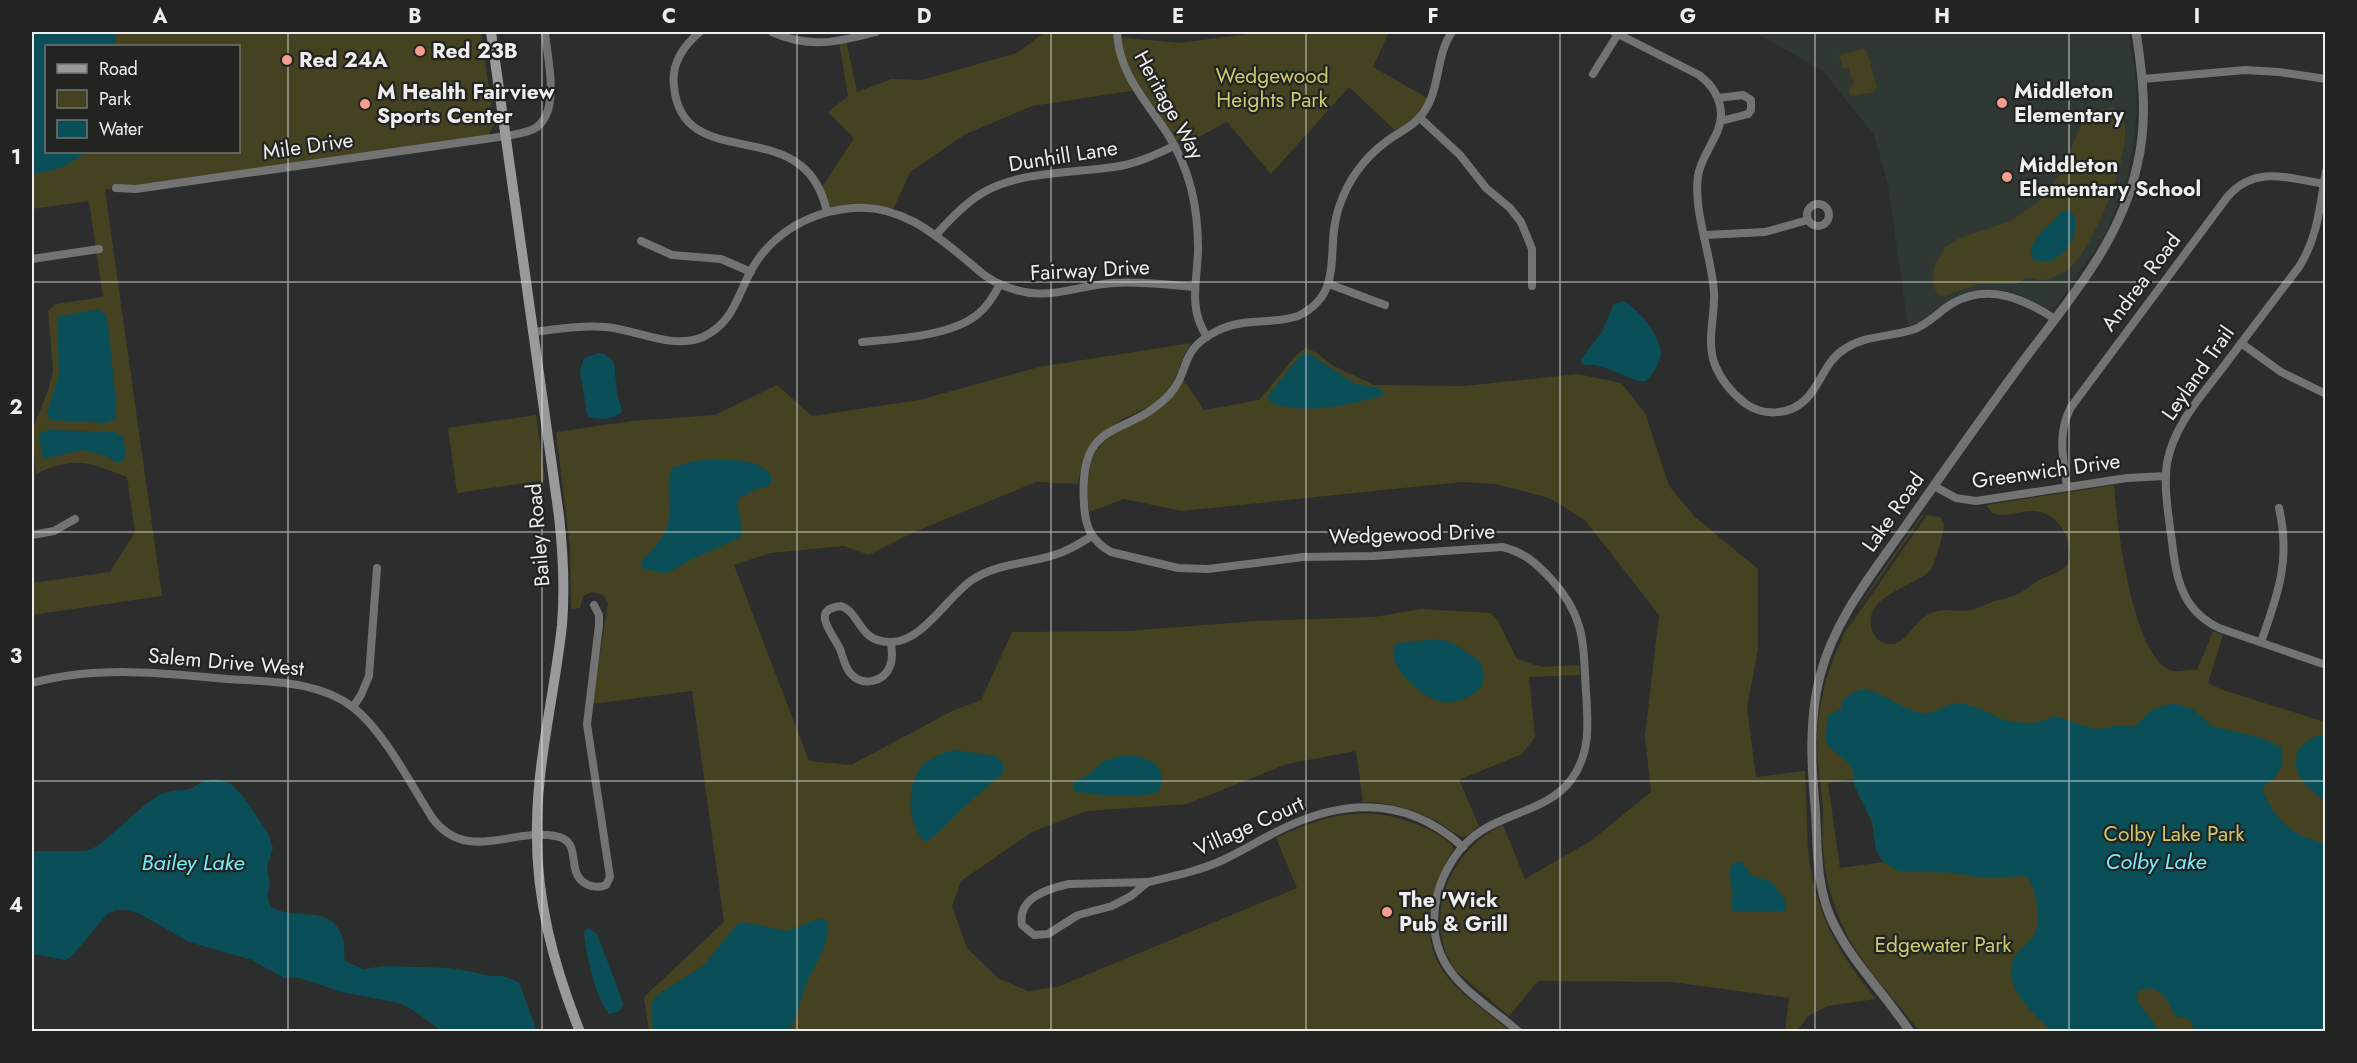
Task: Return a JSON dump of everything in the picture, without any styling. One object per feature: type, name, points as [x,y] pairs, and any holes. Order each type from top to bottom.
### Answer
[{"type":"main road","name":"Bailey Road","points":[[491,32],[559,516],[563,575],[561,627],[539,791],[536,836],[540,888],[549,941],[557,971],[580,1032]]},
{"type":"street","name":"Mile Drive","points":[[116,188],[136,189],[506,136],[530,130],[543,121],[550,106],[545,32]]},
{"type":"street","points":[[700,32],[683,48],[674,69],[676,99],[687,119],[694,128],[714,138],[769,150],[800,164],[820,189],[827,212]]},
{"type":"street","points":[[772,32],[797,40],[820,43],[843,41],[876,32]]},
{"type":"street","name":"Heritage Way","points":[[1117,32],[1118,45],[1128,75],[1174,146],[1187,174],[1197,217],[1196,314],[1207,337]]},
{"type":"street","points":[[891,643],[891,662],[886,673],[875,681],[861,681],[855,678],[847,668],[839,647],[825,624],[825,615],[831,608],[841,606],[846,608],[874,639],[891,643],[903,641],[916,633],[973,580],[998,568],[1061,552],[1092,536],[1085,520],[1084,471],[1089,455],[1104,435],[1161,403],[1173,390],[1190,352],[1196,344],[1207,337],[1237,324],[1298,316],[1314,306],[1329,284],[1332,272],[1335,220],[1348,186],[1370,155],[1420,118],[1436,89],[1441,57],[1452,32]]},
{"type":"street","name":"Lake Road","points":[[1910,1032],[1852,957],[1826,905],[1816,855],[1811,734],[1820,676],[1836,631],[1854,599],[2104,250],[2128,197],[2142,142],[2143,79],[2136,32]]},
{"type":"street","points":[[1593,74],[1616,33],[1699,75],[1709,84],[1718,98],[1721,121],[1703,158],[1698,177],[1699,199],[1714,291],[1711,338],[1715,365],[1725,383],[1739,399],[1757,410],[1767,413],[1788,410],[1803,402],[1814,389],[1830,362],[1847,347],[1867,338],[1912,330],[1962,299],[1984,294],[2014,297],[2055,319]]},
{"type":"street","points":[[2143,79],[2235,70],[2279,72],[2325,79]]},
{"type":"street","points":[[1718,98],[1743,95],[1751,100],[1752,105],[1748,114],[1721,121]]},
{"type":"street","points":[[1420,118],[1460,155],[1486,188],[1510,208],[1521,222],[1532,249],[1532,286]]},
{"type":"street","name":"Dunhill Lane","points":[[936,235],[954,214],[968,203],[1002,184],[1035,176],[1131,164],[1174,146]]},
{"type":"street","name":"Leyland Trail","points":[[2325,171],[2316,231],[2306,255],[2182,424],[2170,450],[2166,476],[2176,573],[2185,598],[2196,612],[2213,625],[2325,664]]},
{"type":"street","name":"Andrea Road","points":[[2067,487],[2061,441],[2071,407],[2228,196],[2243,182],[2261,176],[2324,184]]},
{"type":"street","name":"Fairway Drive","points":[[533,332],[575,327],[605,327],[631,331],[664,341],[695,340],[714,331],[730,315],[751,272],[765,251],[787,231],[799,223],[827,212],[855,208],[881,210],[908,218],[936,235],[980,272],[1014,290],[1043,295],[1113,283],[1195,287]]},
{"type":"street","points":[[1705,235],[1765,232],[1808,220]]},
{"type":"street","points":[[641,241],[672,255],[721,259],[751,272]]},
{"type":"street","points":[[32,259],[99,249]]},
{"type":"street","points":[[862,342],[909,337],[962,324],[982,311],[1000,284]]},
{"type":"street","points":[[1329,284],[1385,305]]},
{"type":"street","points":[[2241,343],[2284,374],[2325,394]]},
{"type":"street","name":"Greenwich Drive","points":[[1934,486],[1954,497],[1972,501],[2134,477],[2166,476]]},
{"type":"street","points":[[2261,642],[2279,589],[2284,565],[2284,540],[2279,507]]},
{"type":"street","points":[[32,535],[58,529],[75,519]]},
{"type":"street","name":"Wedgewood Drive","points":[[1092,536],[1097,543],[1112,552],[1163,565],[1194,569],[1223,568],[1303,557],[1373,556],[1491,547],[1513,550],[1532,559],[1568,598],[1581,629],[1588,730],[1585,751],[1577,771],[1562,790],[1544,803],[1481,831],[1463,847],[1447,869],[1437,893],[1435,922],[1439,946],[1452,973],[1519,1032]]},
{"type":"street","points":[[353,707],[366,685],[370,667],[377,568]]},
{"type":"street","name":"Salem Drive West","points":[[32,683],[86,674],[146,672],[300,686],[323,691],[353,707],[371,725],[433,819],[445,832],[463,841],[477,842],[557,836],[568,842],[574,851],[576,869],[580,879],[591,886],[603,886],[608,882],[610,875],[587,719],[599,625],[599,615],[594,606]]},
{"type":"street","name":"Village Court","points":[[1148,882],[1131,896],[1112,906],[1078,915],[1048,934],[1034,935],[1022,926],[1024,906],[1038,895],[1056,886],[1148,882],[1182,874],[1221,861],[1300,821],[1329,812],[1357,807],[1383,808],[1410,815],[1438,827],[1463,847]]},
{"type":"shaded area","name":"Middleton Elementary School","points":[[1754,32],[2129,32],[2136,81],[2137,114],[2129,172],[2120,201],[2103,238],[2055,307],[2048,309],[2015,292],[1982,290],[1956,296],[1919,322],[1908,326],[1888,185],[1874,135],[1823,71]]},
{"type":"green space","name":"M Health Fairview Sports Center","points":[[32,32],[481,32],[494,124],[487,139],[105,190],[162,596],[32,615],[32,583],[110,572],[135,532],[127,477],[82,463],[62,464],[36,474],[32,431],[53,371],[48,311],[56,304],[103,297],[89,201],[32,209]]},
{"type":"green space","name":"Wedgewood Heights Park","points":[[1045,32],[1117,32],[1117,37],[1180,43],[1262,32],[1389,32],[1373,67],[1431,100],[1399,134],[1349,87],[1271,174],[1227,122],[1176,149],[1137,90],[1032,106],[964,135],[910,172],[892,212],[881,210],[827,212],[820,190],[854,138],[828,112],[848,96],[839,42],[846,40],[857,92],[891,79],[922,80],[1017,53]]},
{"type":"green space","points":[[1863,49],[1867,52],[1877,87],[1874,92],[1851,96],[1849,92],[1854,81],[1849,67],[1843,69],[1839,55]]},
{"type":"green space","points":[[2114,107],[2125,127],[2121,161],[2097,228],[2075,262],[2064,272],[2048,279],[2030,277],[2018,284],[1979,284],[1944,296],[1938,295],[1933,285],[1934,267],[1945,247],[1960,238],[2011,221],[2038,202],[2062,171],[2084,117],[2095,111]]},
{"type":"green space","points":[[1191,343],[1172,384],[1163,396],[1117,423],[1100,436],[1083,462],[1078,484],[1036,482],[914,532],[869,555],[844,546],[770,553],[734,565],[809,761],[851,765],[952,711],[981,700],[1012,632],[1129,631],[1256,621],[1374,617],[1421,609],[1491,613],[1498,621],[1517,659],[1542,667],[1579,665],[1580,675],[1529,677],[1535,737],[1522,754],[1459,780],[1479,826],[1470,834],[1461,837],[1422,814],[1393,805],[1363,802],[1356,751],[1287,764],[1187,804],[1087,811],[1032,832],[961,881],[952,906],[967,948],[998,978],[1028,991],[1057,987],[1297,888],[1276,838],[1310,824],[1343,815],[1377,814],[1395,817],[1429,830],[1453,846],[1433,898],[1430,932],[1433,949],[1439,965],[1450,980],[1510,1031],[649,1031],[644,997],[724,922],[692,691],[592,704],[608,603],[603,595],[592,592],[583,596],[580,608],[571,609],[570,547],[556,432],[632,421],[715,415],[777,385],[812,416],[919,400],[1039,367]]},
{"type":"green space","points":[[1306,348],[1317,353],[1332,365],[1374,385],[1464,386],[1578,374],[1621,383],[1645,413],[1669,486],[1694,516],[1758,569],[1758,649],[1747,708],[1756,777],[1805,771],[1809,859],[1818,899],[1841,951],[1876,999],[1828,1006],[1808,1016],[1797,1031],[1785,1031],[1789,998],[1672,982],[1538,981],[1509,1016],[1455,970],[1445,950],[1441,929],[1441,908],[1446,887],[1455,868],[1484,836],[1503,825],[1525,879],[1592,840],[1651,792],[1645,736],[1659,615],[1585,520],[1549,498],[1495,484],[1461,482],[1182,511],[1124,499],[1089,512],[1087,475],[1094,454],[1117,432],[1160,407],[1173,395],[1183,379],[1204,410],[1259,400],[1297,354]]},
{"type":"green space","points":[[536,415],[545,480],[457,493],[448,428]]},
{"type":"green space","name":"Colby Lake Park","points":[[2114,485],[2118,527],[2128,583],[2135,611],[2154,655],[2170,670],[2197,670],[2213,631],[2223,635],[2208,683],[2223,690],[2325,722],[2325,1031],[1919,1031],[1853,946],[1837,912],[1827,880],[1817,741],[1820,707],[1838,647],[1850,623],[1927,515],[1940,517],[1944,525],[1935,561],[1925,575],[1895,591],[1877,605],[1872,614],[1871,625],[1875,636],[1884,643],[1892,644],[1903,639],[1921,619],[1934,612],[1970,610],[2012,597],[2067,565],[2070,557],[2069,543],[2063,529],[2053,518],[2047,514],[2032,511],[2007,515],[1997,514],[1992,513],[1986,505]],"holes":[[[1854,779],[1867,809],[1873,826],[1876,847],[1884,862],[1840,868],[1828,783]]]},
{"type":"green space","points":[[1922,515],[1924,515],[1858,609]]},
{"type":"water","points":[[32,32],[116,32],[114,45],[45,45],[45,153],[85,153],[61,167],[32,174]]},
{"type":"water","points":[[2067,210],[2073,213],[2075,232],[2066,250],[2050,261],[2040,262],[2031,258],[2036,239],[2061,212]]},
{"type":"water","points":[[1622,301],[1640,315],[1652,330],[1660,346],[1661,356],[1658,364],[1646,381],[1601,366],[1584,365],[1580,361],[1603,330],[1613,305]]},
{"type":"water","points":[[98,309],[105,314],[108,323],[116,418],[106,423],[50,420],[47,412],[59,375],[57,317]]},
{"type":"water","points":[[1307,352],[1354,383],[1381,389],[1384,394],[1325,408],[1296,408],[1270,402],[1268,398],[1270,393],[1300,356]]},
{"type":"water","points":[[599,353],[605,354],[614,362],[617,393],[622,411],[616,416],[602,419],[589,417],[587,414],[580,370],[584,358]]},
{"type":"water","points":[[48,430],[115,432],[123,437],[126,451],[124,460],[118,463],[103,455],[82,450],[43,459],[39,436],[41,432]]},
{"type":"water","points":[[708,459],[752,463],[760,466],[772,477],[769,486],[757,489],[738,499],[742,529],[740,538],[692,559],[670,572],[664,573],[641,568],[641,562],[660,541],[666,529],[669,515],[669,480],[672,468]]},
{"type":"water","points":[[1438,639],[1451,642],[1480,661],[1483,675],[1481,687],[1466,698],[1450,702],[1434,699],[1407,679],[1394,660],[1393,651],[1396,643]]},
{"type":"water","name":"Colby Lake","points":[[1866,689],[1921,713],[1930,713],[1957,703],[1976,707],[2009,721],[2034,723],[2055,716],[2100,729],[2121,725],[2134,727],[2151,710],[2172,703],[2191,708],[2212,726],[2259,737],[2281,747],[2280,768],[2276,776],[2262,789],[2274,811],[2286,826],[2303,836],[2325,844],[2325,1031],[2199,1031],[2194,1028],[2189,1019],[2175,1016],[2162,994],[2152,989],[2145,989],[2138,991],[2136,997],[2158,1031],[2051,1031],[2016,991],[2011,975],[2011,967],[2016,955],[2032,938],[2038,923],[2036,900],[2032,885],[2027,878],[2025,876],[1985,878],[1954,873],[1898,871],[1884,862],[1876,850],[1872,821],[1854,785],[1854,772],[1848,763],[1827,745],[1825,737],[1828,715],[1841,709],[1843,699],[1856,691]]},
{"type":"water","points":[[2326,734],[2325,800],[2305,784],[2296,764],[2301,746],[2311,739]]},
{"type":"water","points":[[956,750],[995,756],[1003,763],[1003,773],[935,836],[925,842],[919,835],[912,817],[911,797],[915,778],[922,766],[931,759]]},
{"type":"water","points":[[1123,755],[1147,759],[1159,768],[1161,783],[1158,792],[1115,796],[1073,790],[1073,782],[1088,775],[1103,761]]},
{"type":"water","name":"Bailey Lake","points":[[216,779],[230,783],[243,796],[268,833],[273,848],[267,867],[270,884],[267,896],[271,907],[290,913],[319,916],[335,924],[343,940],[345,961],[363,969],[385,966],[451,968],[503,976],[519,982],[537,1031],[442,1031],[399,1003],[342,992],[300,978],[284,978],[252,960],[189,942],[140,914],[128,910],[116,910],[107,914],[73,955],[66,960],[32,954],[32,851],[85,851],[98,846],[146,804],[161,794],[190,789],[206,780]]},
{"type":"water","points":[[1741,861],[1752,875],[1772,882],[1786,900],[1785,911],[1734,912],[1730,872],[1735,862]]},
{"type":"water","points":[[821,918],[827,922],[827,938],[788,1031],[653,1031],[651,1006],[655,996],[703,966],[737,924],[744,922],[786,931]]},
{"type":"water","points":[[588,928],[597,934],[621,997],[623,1004],[620,1011],[609,1014],[599,997],[587,952],[584,932]]},
{"type":"place","name":"Red 23B","points":[[420,51]]},
{"type":"place","name":"Red 24A","points":[[287,60]]},
{"type":"place","name":"Middleton Elementary","points":[[2002,103]]},
{"type":"place","name":"M Health Fairview Sports Center","points":[[365,104]]},
{"type":"place","name":"Middleton Elementary School","points":[[2007,177]]},
{"type":"place","name":"The 'Wick Pub & Grill","points":[[1387,912]]},
{"type":"park label","name":"Edgewater Park","points":[[1943,945]]}]
